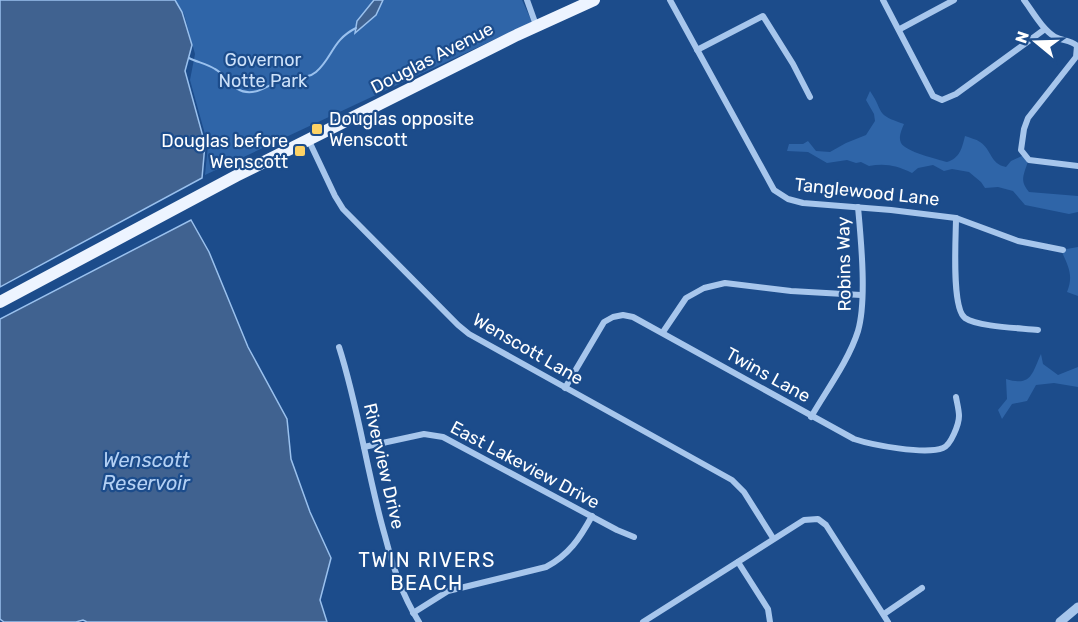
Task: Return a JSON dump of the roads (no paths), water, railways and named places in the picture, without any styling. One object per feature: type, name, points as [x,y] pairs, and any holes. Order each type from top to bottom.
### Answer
[{"type":"main road","name":"Douglas Avenue","points":[[0,302],[236,176],[536,25],[594,0]]},
{"type":"street","points":[[527,0],[536,25]]},
{"type":"street","name":"Tanglewood Lane","points":[[670,0],[774,190],[780,195],[803,203],[956,218],[1018,242],[1063,250]]},
{"type":"street","points":[[883,0],[933,96],[942,100],[956,94],[1045,29]]},
{"type":"street","points":[[900,29],[954,0]]},
{"type":"street","points":[[1024,0],[1045,29],[1053,36],[1077,46],[1076,57],[1028,118],[1021,150],[1029,160],[1078,166]]},
{"type":"street","points":[[697,50],[763,16],[793,64],[810,97]]},
{"type":"street","name":"Wenscott Lane","points":[[309,141],[343,209],[458,326],[732,480],[744,492],[772,538]]},
{"type":"street","name":"Robins Way","points":[[811,417],[849,352],[861,318],[858,207]]},
{"type":"street","points":[[956,218],[956,290],[961,314],[970,321],[1038,330]]},
{"type":"street","points":[[663,332],[686,298],[704,288],[725,283],[791,291],[861,295]]},
{"type":"street","name":"Twins Lane","points":[[565,388],[604,322],[613,316],[623,315],[633,317],[663,332],[811,417],[854,439],[873,445],[935,450],[944,448],[949,444],[960,417],[956,397]]},
{"type":"street","name":"Riverview Drive","points":[[339,347],[348,376],[377,509],[400,590],[418,622]]},
{"type":"street","name":"East Lakeview Drive","points":[[364,447],[424,434],[443,437],[634,537]]},
{"type":"street","points":[[413,613],[448,591],[546,567],[558,561],[573,548],[592,516]]},
{"type":"street","points":[[643,622],[772,538],[809,518],[822,521],[888,622]]},
{"type":"street","points":[[738,562],[768,609],[770,622]]},
{"type":"street","points":[[884,614],[922,588]]},
{"type":"street","points":[[1060,622],[1078,607]]},
{"type":"water","points":[[0,0],[175,0],[182,12],[192,45],[185,71],[205,144],[202,178],[0,287]]},
{"type":"water","points":[[374,0],[383,0],[376,15],[355,33],[357,21]]},
{"type":"water","name":"Wenscott Reservoir","points":[[191,220],[209,252],[248,347],[287,419],[291,459],[310,512],[331,558],[320,600],[327,622],[87,622],[83,620],[76,622],[4,622],[0,619],[0,319]]},
{"type":"waterway","points":[[189,58],[220,72],[240,90],[252,92],[286,78],[313,74],[322,66],[337,43],[356,28]]},
{"type":"place","name":"Douglas opposite Wenscott","points":[[317,129]]},
{"type":"place","name":"Douglas before Wenscott","points":[[300,151]]},
{"type":"district","name":"TWIN RIVERS BEACH","points":[[427,572]]},
{"type":"park label","name":"Governor Notte Park","points":[[263,70]]}]
